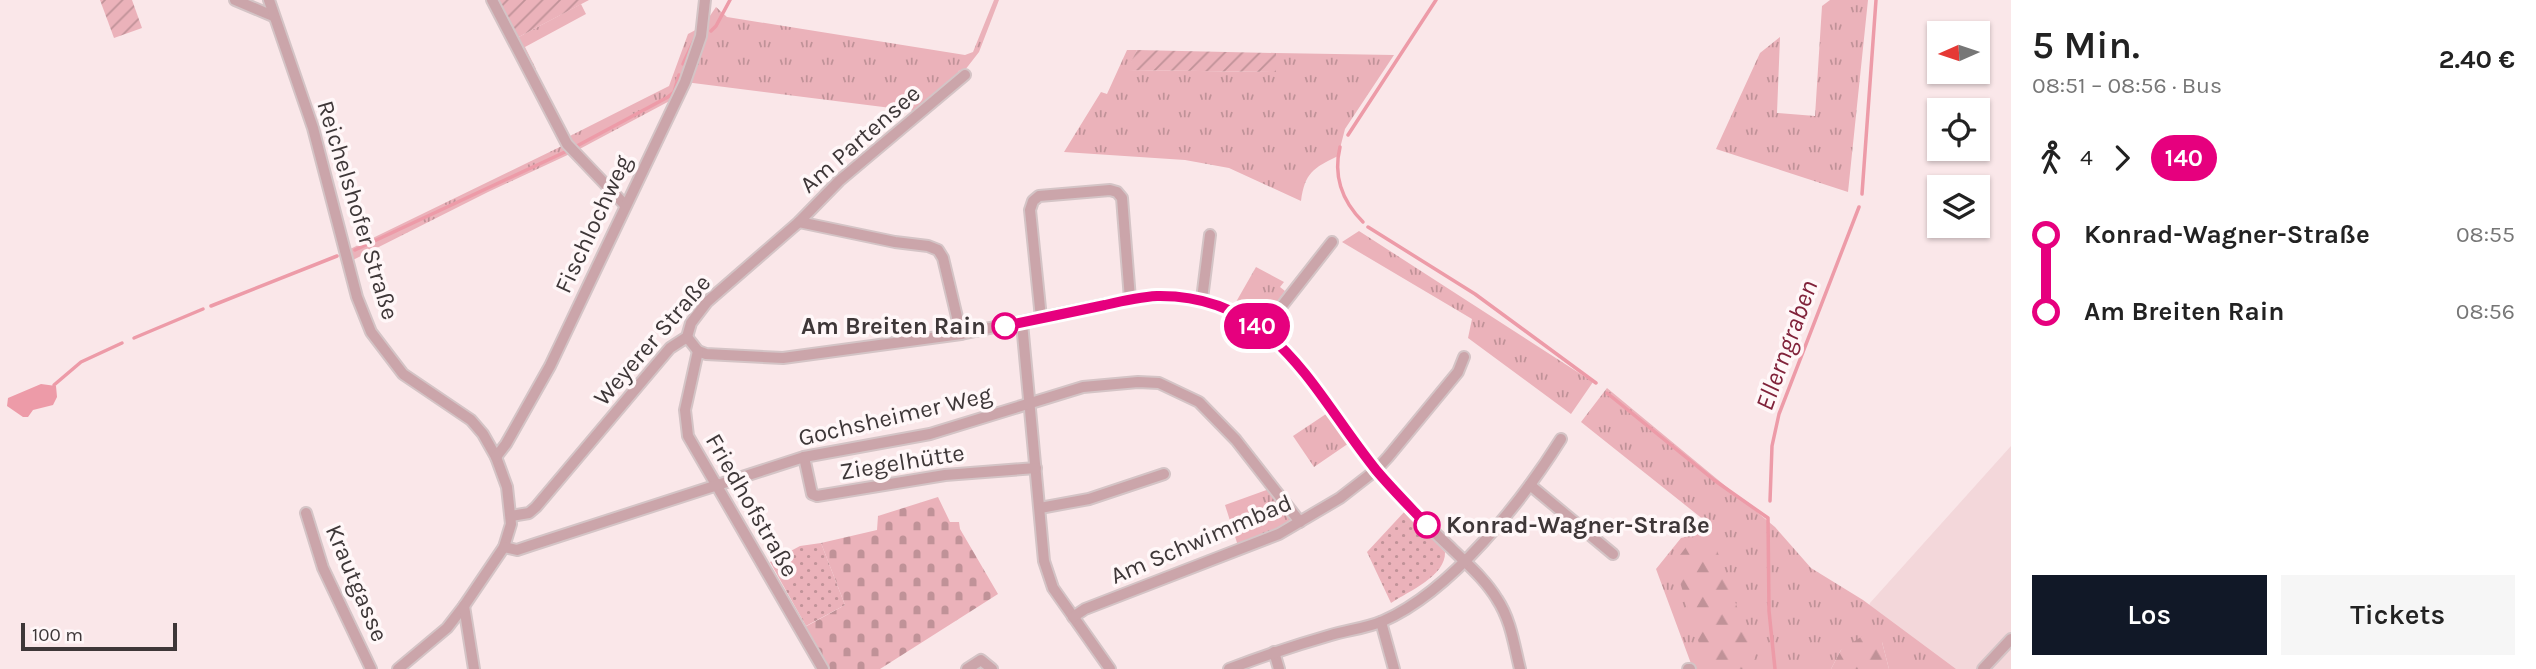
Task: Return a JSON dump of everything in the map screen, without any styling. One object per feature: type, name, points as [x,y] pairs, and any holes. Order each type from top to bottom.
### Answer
[{"type":"street","points":[[235,0],[273,16]]},
{"type":"street","name":"Reichelshofer Straße","points":[[269,0],[313,128],[357,297],[371,332],[403,374],[471,420],[483,434],[496,457],[507,487],[511,516],[509,537],[504,547]]},
{"type":"street","points":[[492,0],[567,144],[625,205]]},
{"type":"street","name":"Fischlochweg","points":[[496,457],[550,366],[684,82],[701,36],[705,0]]},
{"type":"street","name":"Am Partensee","points":[[799,222],[839,181],[965,75]]},
{"type":"street","points":[[1041,318],[1030,210],[1033,201],[1040,196],[1110,190],[1117,192],[1122,198],[1130,299]]},
{"type":"street","name":"Am Partensee","points":[[799,222],[939,250],[961,334]]},
{"type":"street","name":"Weyerer Straße","points":[[511,516],[528,513],[536,508],[670,348],[687,337],[691,323],[707,302],[799,222]]},
{"type":"street","points":[[1202,299],[1210,235]]},
{"type":"street","points":[[1263,330],[1332,242]]},
{"type":"street","points":[[687,337],[698,351],[706,355],[783,358],[961,334],[1155,296],[1202,299],[1224,307],[1263,330],[1312,381],[1376,470],[1483,580],[1507,616],[1520,669]]},
{"type":"street","points":[[1022,323],[1044,561],[1053,588],[1110,669]]},
{"type":"street","name":"Friedhofstraße","points":[[698,351],[691,394],[685,410],[688,436],[822,669]]},
{"type":"street","name":"Am Schwimmbad","points":[[1073,617],[1085,609],[1279,534],[1340,498],[1376,470],[1458,372],[1464,357]]},
{"type":"street","name":"Gochsheimer Weg","points":[[504,547],[517,550],[804,457],[930,434],[1083,387],[1114,383],[1159,383],[1199,402],[1236,440],[1300,522]]},
{"type":"street","points":[[1229,669],[1275,652],[1381,622],[1442,584],[1530,485],[1561,439]]},
{"type":"street","name":"Ziegelhütte","points":[[804,457],[813,494],[817,496],[945,475],[1036,468]]},
{"type":"street","points":[[1040,508],[1089,499],[1164,474]]},
{"type":"street","points":[[1530,485],[1614,554]]},
{"type":"street","name":"Krautgasse","points":[[306,513],[323,568],[371,669]]},
{"type":"street","points":[[398,669],[447,628],[504,547]]},
{"type":"street","points":[[464,606],[474,669]]},
{"type":"street","points":[[1381,622],[1394,669]]},
{"type":"street","points":[[1983,669],[2011,639]]},
{"type":"street","points":[[1275,652],[1279,669]]},
{"type":"street","points":[[967,669],[981,660],[992,669]]},
{"type":"shaded area","points":[[41,384],[56,386],[57,397],[53,405],[33,410],[28,417],[23,417],[7,406],[8,398]]},
{"type":"shaded area","points":[[2011,446],[2011,669],[1913,669],[1891,647],[1862,626],[1870,603]]},
{"type":"green space","points":[[100,0],[132,0],[142,28],[114,38]]},
{"type":"green space","points":[[492,0],[589,0],[513,40]]},
{"type":"green space","points":[[994,0],[999,0],[979,52],[965,70],[958,71],[965,75],[923,112],[685,82],[677,97],[574,152],[349,262],[346,251],[566,144],[564,139],[669,86],[688,34],[703,26],[716,7],[727,17],[965,55],[973,52]]},
{"type":"green space","points":[[1830,0],[1868,0],[1848,192],[1716,149],[1760,53],[1780,37],[1777,113],[1815,116],[1822,6]]},
{"type":"green space","points":[[581,4],[586,14],[525,47],[536,69],[530,73],[513,40]]},
{"type":"green space","points":[[1127,50],[1137,50],[1128,70],[1275,72],[1276,53],[1394,55],[1345,129],[1338,156],[1312,172],[1305,184],[1301,201],[1229,168],[1185,160],[1064,152],[1101,92],[1107,94]]},
{"type":"green space","points":[[1137,50],[1276,53],[1276,72],[1127,70]]},
{"type":"green space","points":[[1359,231],[1593,382],[1571,414],[1468,338],[1472,319],[1342,242]]},
{"type":"green space","points":[[1256,267],[1284,282],[1280,287],[1285,291],[1266,316],[1260,318],[1236,302]]},
{"type":"green space","points":[[1607,388],[1775,527],[1811,568],[1863,600],[1956,669],[1889,669],[1882,642],[1841,650],[1831,669],[1693,669],[1656,569],[1681,538],[1701,533],[1709,524],[1581,422]]},
{"type":"green space","points":[[1332,410],[1352,441],[1314,467],[1293,436]]},
{"type":"green space","points":[[1272,488],[1298,522],[1239,549],[1225,505]]},
{"type":"green space","points":[[938,497],[950,522],[959,522],[960,529],[998,594],[880,669],[830,669],[805,627],[845,605],[821,543],[877,530],[878,516]]},
{"type":"green space","points":[[1406,510],[1445,552],[1444,561],[1433,576],[1391,603],[1367,552]]},
{"type":"green space","points":[[1713,539],[1759,669],[1707,669],[1674,563],[1686,547]]},
{"type":"green space","points":[[821,543],[845,605],[806,626],[770,562],[800,546]]},
{"type":"green space","points":[[1867,633],[1882,642],[1889,669],[1831,669],[1841,650]]},
{"type":"waterway","points":[[711,31],[730,0]]},
{"type":"waterway","points":[[1348,135],[1436,0]]},
{"type":"waterway","name":"Ellerngraben","points":[[1862,194],[1876,0]]},
{"type":"waterway","points":[[683,64],[695,38]]},
{"type":"waterway","points":[[575,147],[668,97],[674,92],[679,75]]},
{"type":"waterway","points":[[1340,147],[1338,168],[1341,188],[1350,206],[1363,222]]},
{"type":"waterway","points":[[355,250],[565,152]]},
{"type":"waterway","name":"Ellerngraben","points":[[1770,501],[1772,446],[1779,414],[1859,207]]},
{"type":"waterway","points":[[1368,227],[1475,294],[1596,383]]},
{"type":"waterway","points":[[211,306],[337,256]]},
{"type":"waterway","points":[[134,338],[203,309]]},
{"type":"waterway","points":[[54,385],[81,362],[122,343]]},
{"type":"waterway","points":[[1607,393],[1714,480],[1768,518],[1769,611],[1775,669]]},
{"type":"bus line","name":"140","points":[[1005,326],[1155,296],[1202,299],[1224,307],[1263,330],[1294,360],[1376,470],[1427,525]]},
{"type":"place","name":"Am Breiten Rain","points":[[1005,326]]},
{"type":"place","name":"Konrad-Wagner-Straße","points":[[1427,525]]}]
